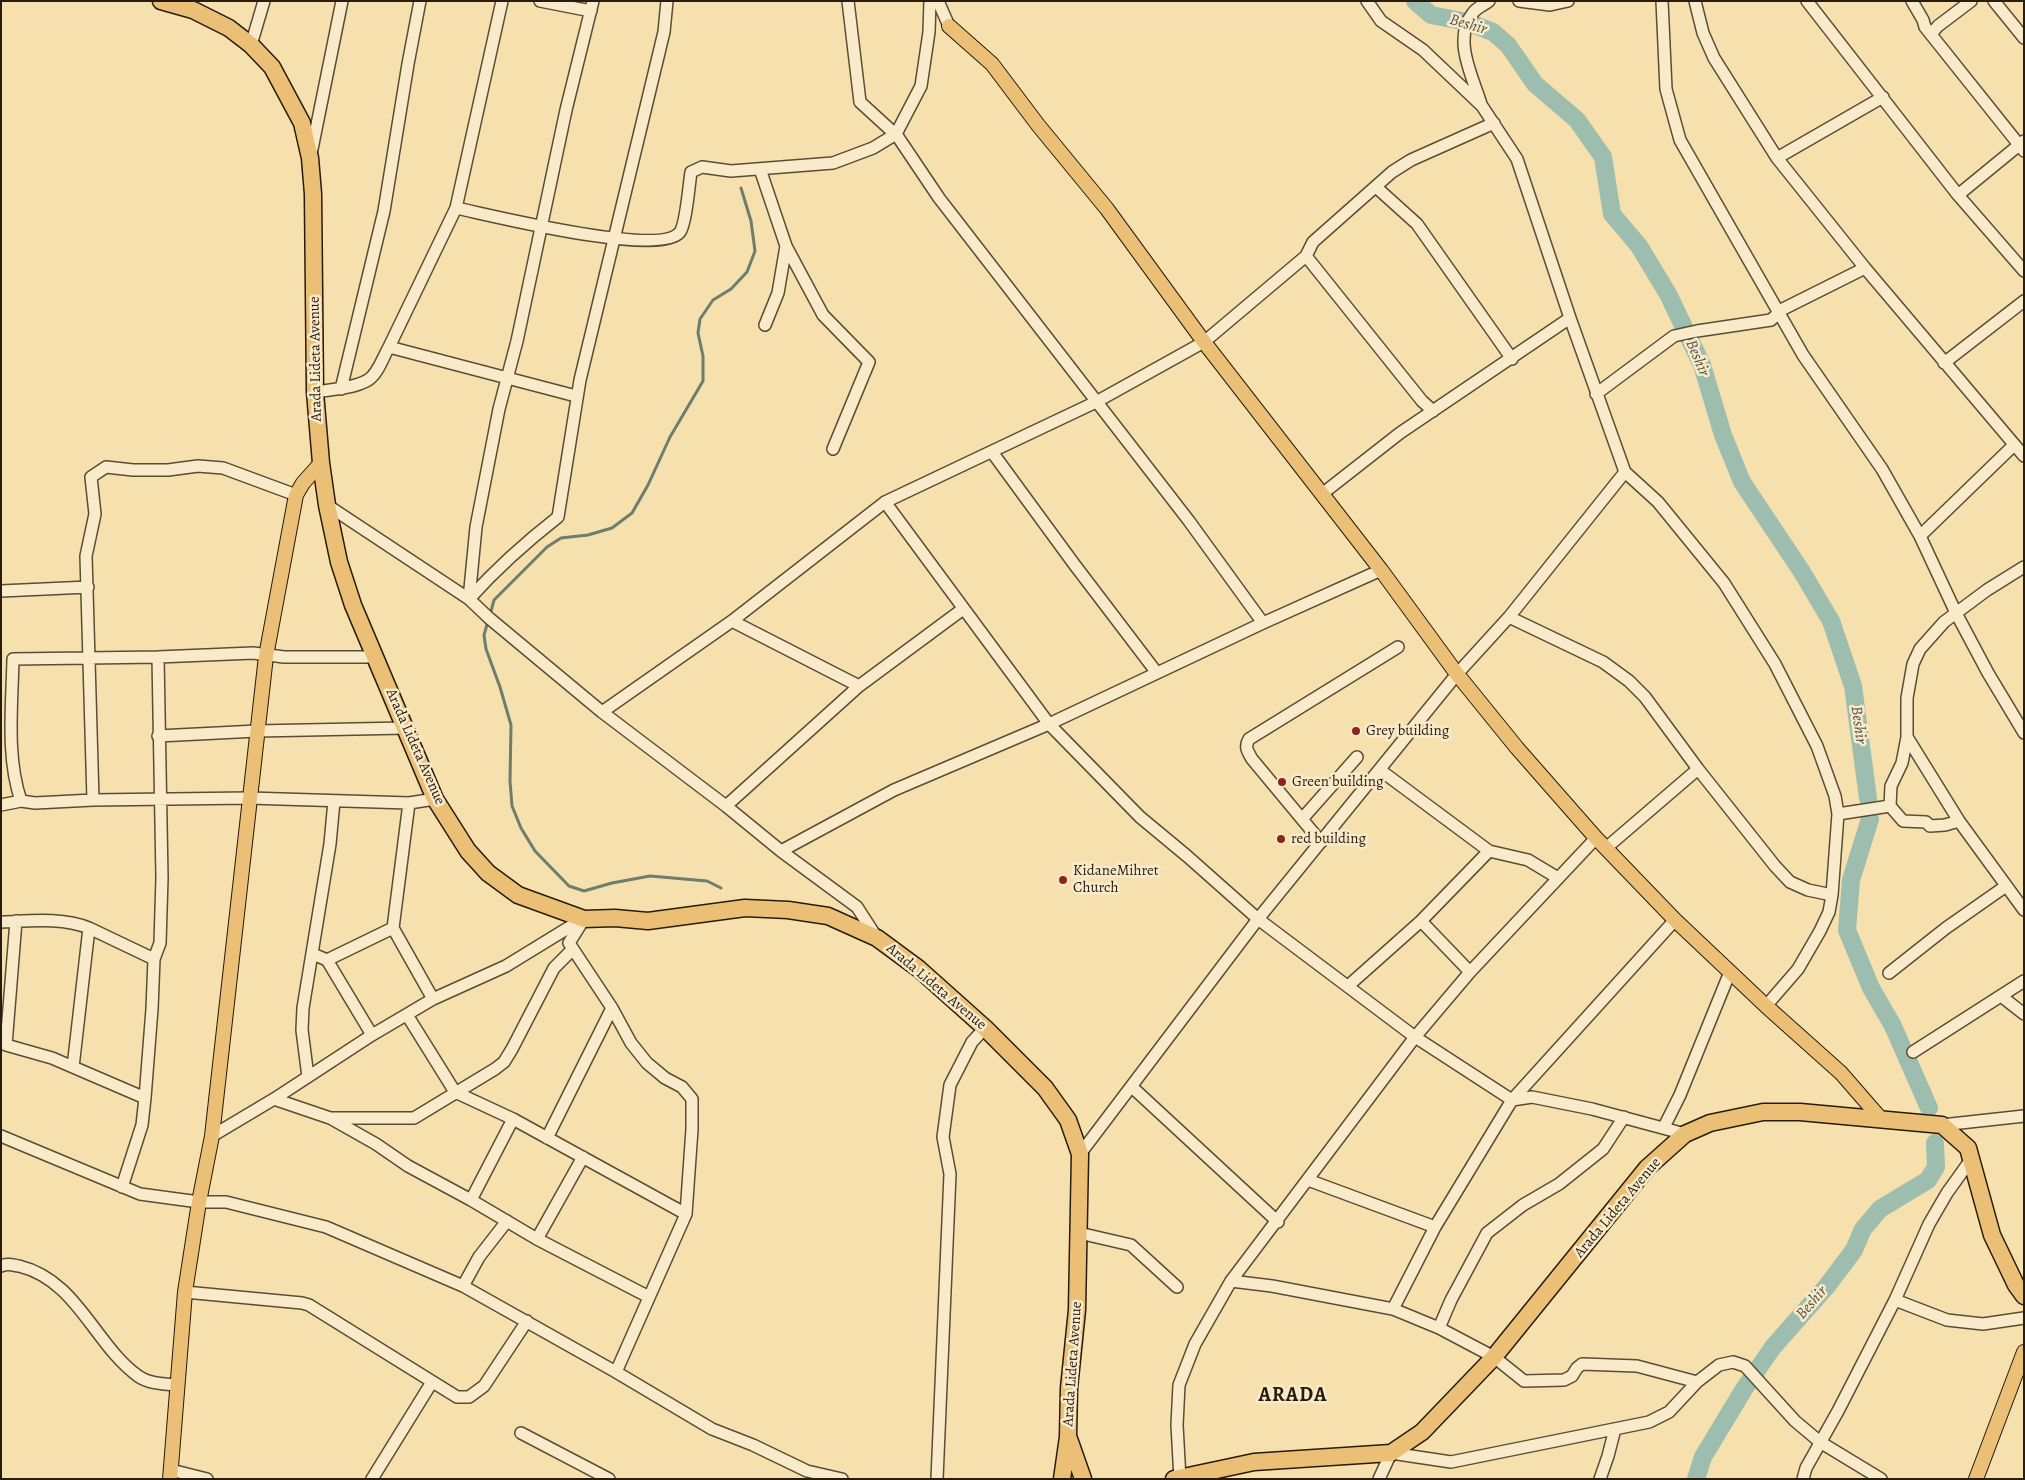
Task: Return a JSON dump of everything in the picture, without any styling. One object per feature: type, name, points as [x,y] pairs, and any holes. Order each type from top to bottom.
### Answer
[{"type":"highway","name":"Arada Lideta Avenue","points":[[161,1],[192,10],[229,28],[251,46],[272,67],[288,93],[302,123],[310,158],[313,194],[315,392],[327,506],[339,562],[353,605],[435,799],[468,851],[488,873],[518,895],[584,919],[615,918],[648,921],[745,908],[788,910],[828,916],[877,938],[919,969],[985,1028],[1045,1088],[1068,1120],[1080,1154],[1079,1233],[1077,1310],[1069,1388],[1068,1437],[1062,1479]]},
{"type":"highway","name":"Arada Lideta Avenue","points":[[1178,1478],[1254,1462],[1392,1452],[1422,1432],[1494,1357],[1647,1168],[1685,1134],[1710,1122],[1763,1112],[1800,1112],[1910,1121],[1942,1126]]},
{"type":"highway","points":[[1942,1126],[1968,1148],[1992,1235],[2016,1285],[2024,1296]]},
{"type":"highway","name":"Arada Lideta Avenue","points":[[1068,1437],[1083,1479]]},
{"type":"highway","name":"Arada Lideta Avenue","points":[[1068,1479],[1075,1477],[1083,1479]]},
{"type":"main road","points":[[949,26],[992,64],[1038,125],[1107,209],[1204,342],[1381,570],[1457,674],[1517,748],[1601,843],[1675,920],[1766,1006],[1841,1073],[1881,1119]]},
{"type":"main road","points":[[171,1474],[185,1292],[199,1202],[212,1136],[266,656],[296,495],[303,483],[321,463]]},
{"type":"main road","points":[[1976,1479],[2024,1352]]},
{"type":"street","points":[[251,46],[264,1]]},
{"type":"street","points":[[310,158],[342,1]]},
{"type":"street","points":[[341,389],[384,211],[420,1]]},
{"type":"street","points":[[315,392],[341,389],[368,380],[376,371],[456,208],[502,1]]},
{"type":"street","points":[[469,599],[476,527],[566,110],[592,6],[540,1]]},
{"type":"street","points":[[469,599],[486,580],[558,517],[576,396],[664,32],[667,1]]},
{"type":"street","points":[[848,1],[860,102],[895,134],[938,198],[1189,520],[1263,623]]},
{"type":"street","points":[[456,208],[542,227],[613,238],[653,242],[674,238],[681,231],[686,214],[691,172],[702,167],[731,171],[834,163],[873,148],[895,134],[921,86],[929,32],[930,1]]},
{"type":"street","points":[[938,1],[949,26]]},
{"type":"street","points":[[1366,1],[1381,21],[1422,50],[1482,106],[1517,159],[1596,394],[1625,472],[1658,502],[1724,584],[1775,664],[1817,746],[1835,796],[1838,814],[1829,912],[1798,969],[1766,1006]]},
{"type":"street","points":[[1482,106],[1464,51],[1463,36],[1467,22],[1473,12],[1489,1]]},
{"type":"street","points":[[1519,1],[1550,5],[1568,1]]},
{"type":"street","points":[[1662,1],[1666,89],[1680,140],[1778,313],[1818,379],[1882,469],[1920,536],[1956,613],[1988,673],[2024,733]]},
{"type":"street","points":[[1695,1],[1703,32],[1714,58],[1777,158],[1865,268],[2024,456]]},
{"type":"street","points":[[1807,1],[1958,195],[2024,271]]},
{"type":"street","points":[[1912,1],[1925,27],[2022,146],[1958,195]]},
{"type":"street","points":[[1931,34],[1938,26],[1971,1]]},
{"type":"street","points":[[1994,1],[2024,38]]},
{"type":"street","points":[[1777,158],[1883,97]]},
{"type":"street","points":[[602,712],[732,621],[885,502],[1096,402],[1204,342],[1306,256],[1313,242],[1392,172],[1411,160],[1494,123]]},
{"type":"street","points":[[760,169],[786,246],[823,315],[870,362],[833,450]]},
{"type":"street","points":[[1376,187],[1417,224],[1512,359]]},
{"type":"street","points":[[765,325],[778,292],[786,246]]},
{"type":"street","points":[[1306,256],[1432,411]]},
{"type":"street","points":[[1596,394],[1674,336],[1698,330],[1771,320],[1778,313],[1865,268]]},
{"type":"street","points":[[1944,363],[2024,301]]},
{"type":"street","points":[[1322,494],[1432,411],[1512,359],[1570,318]]},
{"type":"street","points":[[389,347],[576,396]]},
{"type":"street","points":[[1920,536],[2014,445]]},
{"type":"street","points":[[992,452],[1074,564],[1158,673]]},
{"type":"street","points":[[93,800],[86,556],[95,514],[91,477],[106,467],[133,470],[168,470],[198,466],[223,468],[296,495]]},
{"type":"street","points":[[1080,1154],[1258,919],[1457,674],[1509,617],[1625,472]]},
{"type":"street","points":[[885,502],[1049,724],[1140,817],[1258,919],[1415,1038],[1512,1100],[1532,1097],[1592,1109],[1685,1134]]},
{"type":"street","points":[[327,506],[469,599],[489,618],[602,712],[782,851],[857,906],[877,938]]},
{"type":"street","points":[[782,851],[894,790],[1049,724],[1263,623],[1381,570]]},
{"type":"street","points":[[1959,821],[1945,825],[1930,826],[1926,822],[1903,822],[1890,806],[1891,786],[1902,763],[1907,737],[1907,698],[1912,664],[1920,649],[1930,637],[1956,613],[1987,590],[2022,572]]},
{"type":"street","points":[[1,591],[88,587]]},
{"type":"street","points":[[726,806],[859,686],[964,609]]},
{"type":"street","points":[[1509,617],[1603,662],[1629,681],[1645,697],[1698,769],[1775,866],[1790,882],[1808,890],[1832,895]]},
{"type":"street","points":[[732,621],[859,686]]},
{"type":"street","points":[[1321,842],[1252,759],[1246,749],[1249,739],[1398,647]]},
{"type":"street","points":[[21,801],[15,782],[7,660],[254,653],[266,656],[376,657]]},
{"type":"street","points":[[122,1186],[142,1125],[152,1009],[154,959],[160,943],[162,878],[159,800],[158,657]]},
{"type":"street","points":[[158,736],[257,731],[405,728]]},
{"type":"street","points":[[1907,737],[1959,821],[2024,910]]},
{"type":"street","points":[[1302,819],[1357,757]]},
{"type":"street","points":[[1178,1478],[1177,1425],[1179,1384],[1195,1344],[1231,1281],[1278,1222],[1415,1038],[1470,972],[1558,878],[1698,769]]},
{"type":"street","points":[[1380,770],[1489,851],[1528,860],[1558,878]]},
{"type":"street","points":[[1,805],[21,801],[35,803],[93,800],[249,798],[409,803],[435,799]]},
{"type":"street","points":[[308,1077],[302,1030],[302,1008],[306,978],[313,954],[330,844],[334,801]]},
{"type":"street","points":[[409,803],[393,928],[434,999]]},
{"type":"street","points":[[1838,814],[1890,806]]},
{"type":"street","points":[[1348,986],[1421,921],[1489,851]]},
{"type":"street","points":[[1889,973],[1946,928],[2006,886]]},
{"type":"street","points":[[212,1136],[274,1099],[372,1035],[434,999],[506,966],[584,919]]},
{"type":"street","points":[[584,919],[569,943],[612,1008],[631,1043],[647,1063],[666,1078],[682,1087],[692,1099],[692,1129],[686,1214],[616,1372]]},
{"type":"street","points":[[1393,1309],[1435,1227],[1512,1100],[1675,920]]},
{"type":"street","points":[[1421,921],[1470,972]]},
{"type":"street","points":[[1,922],[77,923],[154,959]]},
{"type":"street","points":[[16,922],[6,1044],[52,1058],[145,1098]]},
{"type":"street","points":[[73,1067],[89,928]]},
{"type":"street","points":[[327,960],[393,928]]},
{"type":"street","points":[[330,1118],[414,1118],[495,1069],[504,1062],[512,1050],[554,968],[573,949]]},
{"type":"street","points":[[313,954],[327,960],[372,1035]]},
{"type":"street","points":[[1664,1127],[1680,1095],[1730,972]]},
{"type":"street","points":[[1913,1052],[2024,981]]},
{"type":"street","points":[[2001,996],[2024,1014]]},
{"type":"street","points":[[547,1138],[612,1008]]},
{"type":"street","points":[[407,1015],[455,1092],[513,1119],[686,1214]]},
{"type":"street","points":[[937,1479],[950,1174],[943,1137],[950,1085],[972,1042],[985,1028]]},
{"type":"street","points":[[1132,1087],[1278,1222]]},
{"type":"street","points":[[274,1099],[330,1118],[376,1144],[408,1166],[537,1239],[649,1297]]},
{"type":"street","points":[[1942,1126],[2024,1116]]},
{"type":"street","points":[[1439,1328],[1451,1300],[1487,1233],[1523,1205],[1559,1184],[1595,1156],[1611,1139],[1624,1117]]},
{"type":"street","points":[[471,1200],[513,1119]]},
{"type":"street","points":[[1,1136],[140,1194],[199,1202],[226,1202],[326,1227],[463,1286],[616,1372],[712,1430],[753,1445],[806,1475],[842,1479]]},
{"type":"street","points":[[537,1239],[583,1157]]},
{"type":"street","points":[[1803,1479],[1806,1468],[1895,1300],[1929,1224],[1947,1193],[1972,1158]]},
{"type":"street","points":[[1308,1180],[1435,1227]]},
{"type":"street","points":[[463,1286],[479,1257],[507,1221]]},
{"type":"street","points":[[1079,1233],[1131,1245],[1177,1287]]},
{"type":"street","points":[[1,1266],[7,1263],[26,1268],[60,1287],[121,1360],[139,1377],[160,1384],[178,1385]]},
{"type":"street","points":[[1231,1281],[1272,1286],[1393,1309],[1439,1328],[1494,1357],[1524,1381],[1564,1380],[1572,1376],[1576,1368],[1582,1364],[1637,1366],[1697,1382]]},
{"type":"street","points":[[185,1292],[302,1302],[316,1308],[457,1397],[469,1397],[484,1386],[527,1321]]},
{"type":"street","points":[[1895,1300],[1948,1320],[1983,1324],[2024,1318]]},
{"type":"street","points":[[1379,1479],[1392,1452],[1451,1462],[1649,1422],[1669,1412],[1697,1382],[1719,1365],[1733,1362],[1745,1366],[1795,1421],[1820,1442],[1882,1479]]},
{"type":"street","points":[[372,1479],[432,1382]]},
{"type":"street","points":[[1600,1479],[1608,1456],[1614,1429]]},
{"type":"street","points":[[521,1434],[609,1479]]},
{"type":"street","points":[[171,1474],[207,1479]]},
{"type":"waterway","name":"Beshir","points":[[1415,1],[1431,15],[1467,22],[1493,32],[1508,45],[1535,84],[1577,120],[1603,157],[1612,214],[1639,246],[1668,294],[1702,365],[1723,435],[1742,482],[1802,572],[1831,621],[1853,686],[1868,798]]},
{"type":"waterway","points":[[490,615],[494,600],[547,547],[561,538],[588,535],[612,528],[632,513],[648,485],[670,437],[703,381],[703,356],[698,333],[700,319],[713,300],[731,289],[747,272],[755,251],[751,221],[741,188]]},
{"type":"waterway","points":[[488,621],[484,635],[486,649],[511,725],[510,781],[512,806],[521,828],[535,851],[569,886],[584,891],[612,883],[650,876],[707,881],[721,888]]},
{"type":"waterway","name":"Beshir","points":[[1870,819],[1851,880],[1847,930],[1871,988],[1893,1026],[1929,1108]]},
{"type":"waterway","name":"Beshir","points":[[1696,1479],[1703,1457],[1744,1389],[1773,1347],[1827,1286],[1854,1250],[1863,1229],[1880,1209],[1928,1180],[1936,1167],[1935,1143]]},
{"type":"place","name":"Grey building","points":[[1356,731]]},
{"type":"place","name":"Green building","points":[[1282,782]]},
{"type":"place","name":"red building","points":[[1281,839]]},
{"type":"place","name":"KidaneMihret Church","points":[[1063,880]]},
{"type":"district","name":"ARADA","points":[[1293,1396]]}]
